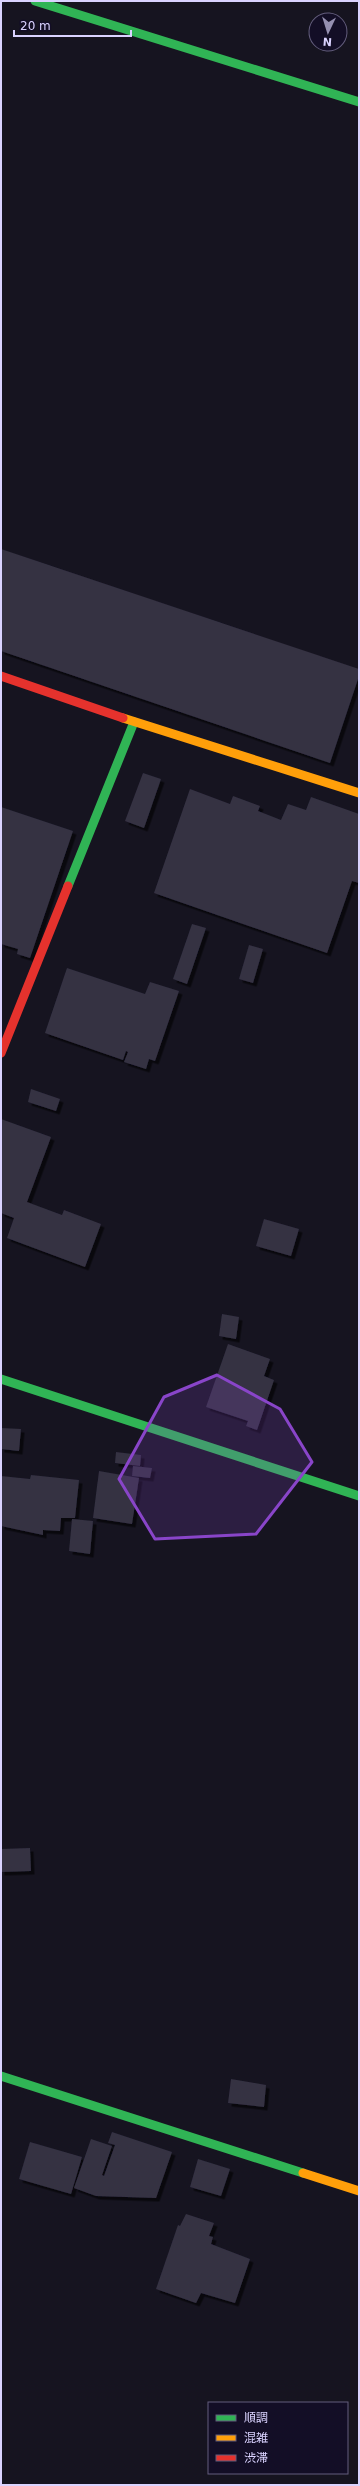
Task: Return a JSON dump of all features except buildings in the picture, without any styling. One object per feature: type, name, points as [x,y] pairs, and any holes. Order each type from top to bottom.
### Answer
[{"type":"street","points":[[35,1],[359,102]]},
{"type":"street","points":[[1,676],[134,722],[359,793]]},
{"type":"street","points":[[1,1053],[134,722]]},
{"type":"street","points":[[1,1379],[359,1496]]},
{"type":"street","points":[[1,2076],[114,2111],[359,2191]]},
{"type":"highlighted area","points":[[217,1375],[280,1409],[312,1462],[256,1534],[155,1539],[119,1479],[164,1397]]},
{"type":"traffic: fast","points":[[35,1],[359,102]]},
{"type":"traffic: fast","points":[[68,886],[134,722]]},
{"type":"traffic: fast","points":[[1,1379],[359,1496]]},
{"type":"traffic: fast","points":[[1,2076],[303,2173]]},
{"type":"traffic: slow","points":[[123,718],[359,793]]},
{"type":"traffic: slow","points":[[303,2173],[359,2191]]},
{"type":"traffic: jam","points":[[1,676],[123,718]]},
{"type":"traffic: jam","points":[[1,1053],[68,886]]}]
